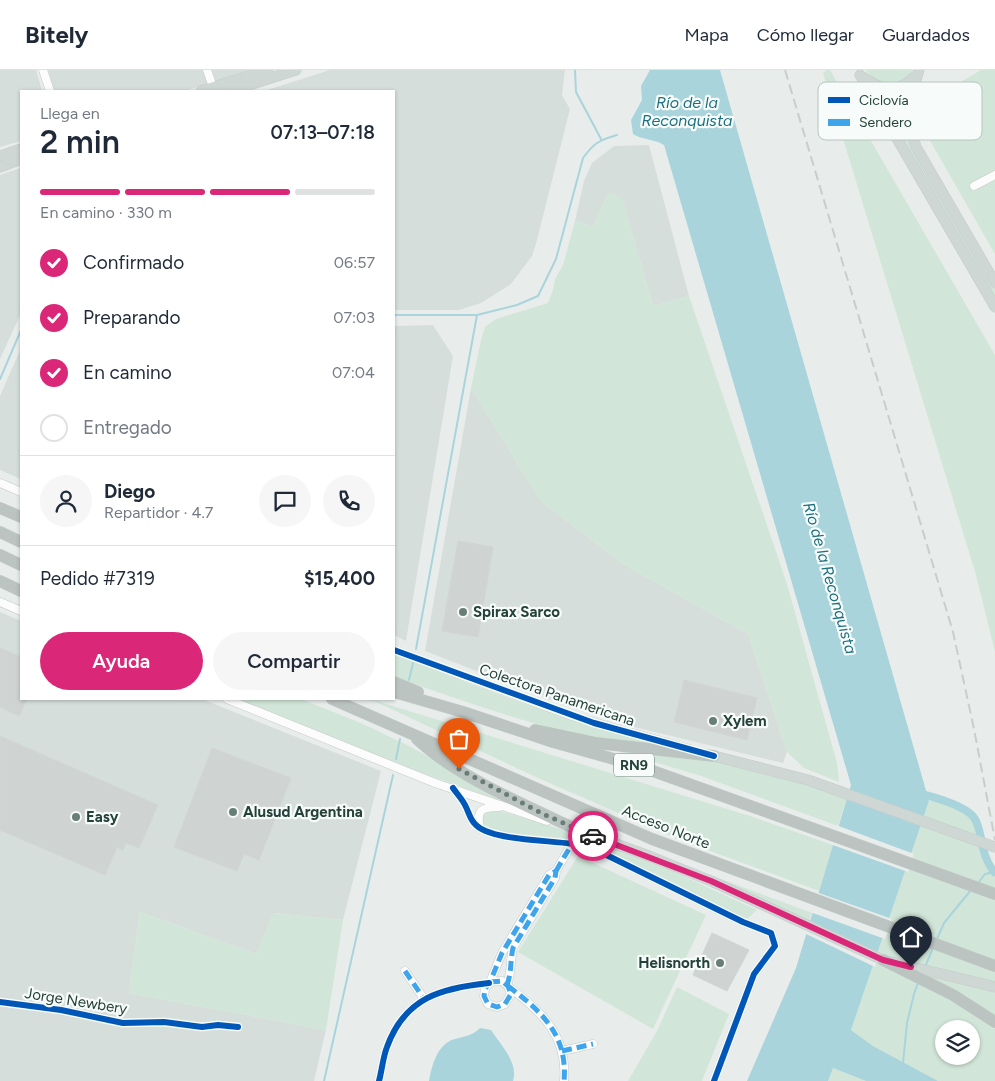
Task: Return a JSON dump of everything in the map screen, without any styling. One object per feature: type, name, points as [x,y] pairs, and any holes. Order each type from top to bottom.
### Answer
[{"type":"highway","points":[[0,508],[20,517]]},
{"type":"highway","points":[[0,532],[20,542]]},
{"type":"highway","points":[[0,555],[20,565]]},
{"type":"highway","points":[[0,563],[20,570]]},
{"type":"highway","points":[[0,581],[20,590]]},
{"type":"highway","points":[[395,682],[463,712],[596,742],[714,756]]},
{"type":"highway","name":"RN9","points":[[395,692],[463,712],[553,742],[639,766],[995,894]]},
{"type":"highway","name":"Acceso Norte","points":[[334,700],[652,840],[995,966]]},
{"type":"highway","points":[[412,734],[435,756],[506,795],[580,831]]},
{"type":"highway","points":[[883,960],[953,995],[995,1022]]},
{"type":"main road","points":[[204,90],[268,70]]},
{"type":"main road","points":[[234,90],[295,70]]},
{"type":"main road","points":[[910,82],[919,71]]},
{"type":"main road","points":[[859,73],[870,82]]},
{"type":"main road","points":[[898,140],[995,307]]},
{"type":"main road","points":[[914,140],[916,147],[995,282]]},
{"type":"main road","points":[[0,156],[20,149]]},
{"type":"main road","points":[[0,167],[20,160]]},
{"type":"main road","name":"Colectora Panamericana","points":[[714,756],[782,772],[835,789],[995,847]]},
{"type":"main road","points":[[580,831],[671,864],[883,960],[995,987]]},
{"type":"street","points":[[43,70],[50,90]]},
{"type":"street","points":[[207,70],[213,87]]},
{"type":"street","points":[[974,186],[995,175]]},
{"type":"street","points":[[0,483],[20,492]]},
{"type":"street","points":[[0,602],[20,611]]},
{"type":"street","name":"Colectora Panamericana","points":[[395,650],[587,721],[714,756]]},
{"type":"street","points":[[228,700],[338,745],[452,788],[580,831]]},
{"type":"street","points":[[452,788],[466,807],[473,822],[480,828],[497,835],[573,842],[600,850],[728,915],[768,930],[773,936],[775,943],[773,949],[754,974],[714,1081]]},
{"type":"street","points":[[480,828],[478,817],[481,810],[488,807],[505,807]]},
{"type":"street","points":[[508,1001],[511,994],[508,986],[512,972],[511,957],[513,948],[555,878],[556,871],[573,842]]},
{"type":"street","points":[[484,996],[485,989],[490,982],[502,953],[509,945],[550,875],[556,871]]},
{"type":"street","points":[[502,953],[511,957]]},
{"type":"street","points":[[405,970],[424,999]]},
{"type":"street","points":[[379,1081],[386,1049],[393,1032],[412,1008],[424,999],[455,987],[496,980],[526,999],[546,1018],[562,1051],[564,1081]]},
{"type":"street","points":[[471,985],[479,988],[488,1004],[497,1007],[514,999],[526,999]]},
{"type":"street","name":"Jorge Newbery","points":[[0,1002],[62,1010],[123,1023],[164,1022],[202,1027],[218,1025],[238,1027]]},
{"type":"street","points":[[562,1051],[593,1044]]},
{"type":"shaded area","points":[[0,70],[36,70],[42,90],[20,90],[20,141],[0,147]]},
{"type":"shaded area","points":[[48,70],[250,70],[188,90],[54,90]]},
{"type":"shaded area","points":[[330,70],[565,70],[562,95],[570,109],[532,256],[511,284],[481,303],[459,310],[395,310],[395,90],[267,90]]},
{"type":"shaded area","points":[[649,145],[689,296],[653,306],[622,199],[608,194],[593,227],[575,221],[584,181],[592,163],[614,146]]},
{"type":"shaded area","points":[[20,168],[20,315],[0,359],[0,175]]},
{"type":"shaded area","points":[[433,325],[453,356],[406,641],[395,636],[395,326]]},
{"type":"shaded area","points":[[20,350],[20,479],[0,470],[0,396]]},
{"type":"shaded area","points":[[471,388],[539,498],[546,505],[623,564],[748,634],[787,752],[783,763],[626,725],[564,705],[425,651]]},
{"type":"shaded area","points":[[0,612],[20,621],[20,700],[204,700],[381,771],[343,920],[274,913],[256,954],[140,912],[129,993],[326,1030],[314,1081],[0,1081]]},
{"type":"green space","points":[[830,70],[837,82],[826,82],[823,73]]},
{"type":"green space","points":[[866,70],[913,70],[908,76],[898,82],[880,82]]},
{"type":"green space","points":[[981,70],[995,70],[995,254],[930,140],[982,140],[982,82],[960,82]]},
{"type":"green space","points":[[843,140],[871,140],[995,355],[995,652],[976,575]]},
{"type":"green space","points":[[903,140],[909,140],[995,290],[995,302]]},
{"type":"green space","points":[[611,192],[622,199],[653,306],[689,296],[787,584],[837,763],[839,782],[804,768],[787,752],[748,634],[623,564],[546,505],[539,498],[471,388],[485,327],[496,319],[548,303],[555,279],[563,265],[575,221],[593,227],[608,194]]},
{"type":"green space","points":[[395,654],[497,694],[566,718],[673,749],[619,743],[575,734],[523,720],[395,677]]},
{"type":"green space","points":[[238,700],[303,700],[363,724],[405,744],[532,812],[411,769]]},
{"type":"green space","points":[[372,700],[750,816],[833,845],[819,891],[675,838],[538,778]]},
{"type":"green space","points":[[597,745],[719,761],[803,782],[847,798],[838,826],[701,776]]},
{"type":"green space","points":[[943,800],[961,808],[976,821],[983,851],[989,866],[995,872],[995,1081],[938,1081],[873,1046],[851,1030],[929,801]]},
{"type":"green space","points":[[489,810],[501,811],[594,839],[661,866],[757,910],[747,919],[731,913],[595,845],[484,829],[481,821],[483,814]]},
{"type":"green space","points":[[578,856],[706,915],[653,1029],[518,952]]},
{"type":"green space","points":[[684,865],[812,913],[808,926]]},
{"type":"green space","points":[[140,912],[256,954],[274,913],[343,920],[326,1030],[129,993]]},
{"type":"green space","points":[[677,987],[729,1014],[702,1081],[628,1081],[657,1031]]},
{"type":"green space","points":[[833,1068],[866,1081],[828,1081]]},
{"type":"water","name":"Río de la Reconquista","points":[[650,70],[720,70],[929,801],[851,1030],[873,1046],[938,1081],[866,1081],[833,1068],[828,1081],[747,1081],[796,968],[851,785],[664,145],[633,134],[631,120],[642,100],[641,86]]},
{"type":"water","points":[[480,1028],[491,1030],[508,1054],[513,1067],[513,1081],[429,1081],[436,1056],[444,1045],[471,1034]]},
{"type":"pier","points":[[836,825],[914,854],[908,872],[830,844]]},
{"type":"pier","points":[[816,892],[892,919],[885,939],[810,912]]},
{"type":"pier","points":[[806,925],[879,957],[875,967],[804,933]]},
{"type":"building","points":[[458,541],[493,547],[478,637],[442,631]]},
{"type":"building","points":[[0,648],[20,657],[20,700],[27,700],[19,716],[0,707]]},
{"type":"building","points":[[684,680],[757,698],[747,740],[674,722]]},
{"type":"building","name":"Easy","points":[[0,736],[158,805],[139,848],[126,843],[123,850],[117,847],[105,875],[0,830]]},
{"type":"building","name":"Alusud Argentina","points":[[212,748],[291,778],[259,860],[244,854],[237,871],[174,847]]},
{"type":"building","name":"Helisnorth","points":[[712,933],[749,950],[727,991],[693,975]]},
{"type":"waterway","points":[[575,70],[576,92],[601,139]]},
{"type":"waterway","points":[[395,315],[477,315],[517,305],[538,296],[556,259],[583,158],[597,143],[617,135]]},
{"type":"waterway","points":[[416,649],[477,315]]},
{"type":"waterway","points":[[0,379],[20,332]]},
{"type":"waterway","points":[[409,680],[413,663]]},
{"type":"waterway","points":[[396,759],[400,739]]},
{"type":"waterway","points":[[324,1081],[393,775]]},
{"type":"waterway","points":[[918,793],[950,803],[967,811],[972,816],[976,821],[986,859],[994,872]]},
{"type":"waterway","points":[[978,883],[985,874],[994,872]]},
{"type":"waterway","points":[[937,939],[944,923],[971,890]]},
{"type":"waterway","points":[[925,967],[933,948]]},
{"type":"waterway","points":[[903,1063],[907,1023],[918,983]]},
{"type":"railway","points":[[785,70],[953,632],[995,840]]},
{"type":"marked path","points":[[556,871],[573,842]]},
{"type":"marked path","points":[[490,982],[502,981],[508,986],[511,994],[505,1004],[497,1007],[488,1004],[484,996],[485,989],[490,982],[502,953],[549,875],[556,871],[555,878],[513,948],[507,985]]},
{"type":"marked path","points":[[405,971],[424,999]]},
{"type":"marked path","points":[[508,986],[532,1005],[550,1026],[562,1050],[564,1081]]},
{"type":"marked path","points":[[562,1051],[593,1044]]},
{"type":"cycle path","points":[[395,650],[594,723],[714,756]]},
{"type":"cycle path","points":[[453,788],[463,802],[473,822],[484,830],[511,838],[578,844],[590,847],[743,922],[771,933],[775,946],[754,974],[714,1081]]},
{"type":"cycle path","points":[[379,1081],[386,1051],[395,1030],[415,1006],[441,992],[489,983]]},
{"type":"cycle path","points":[[0,1002],[61,1010],[123,1023],[164,1022],[202,1027],[218,1025],[238,1027]]},
{"type":"way so far","points":[[459,769],[543,814],[593,836]]},
{"type":"place","name":"Spirax Sarco","points":[[463,612]]},
{"type":"place","name":"Xylem","points":[[713,721]]},
{"type":"place","name":"Alusud Argentina","points":[[233,812]]},
{"type":"place","name":"Easy","points":[[76,817]]},
{"type":"place","name":"Helisnorth","points":[[720,963]]},
{"type":"route","points":[[593,836],[671,864],[711,881],[883,960],[911,967]]}]
